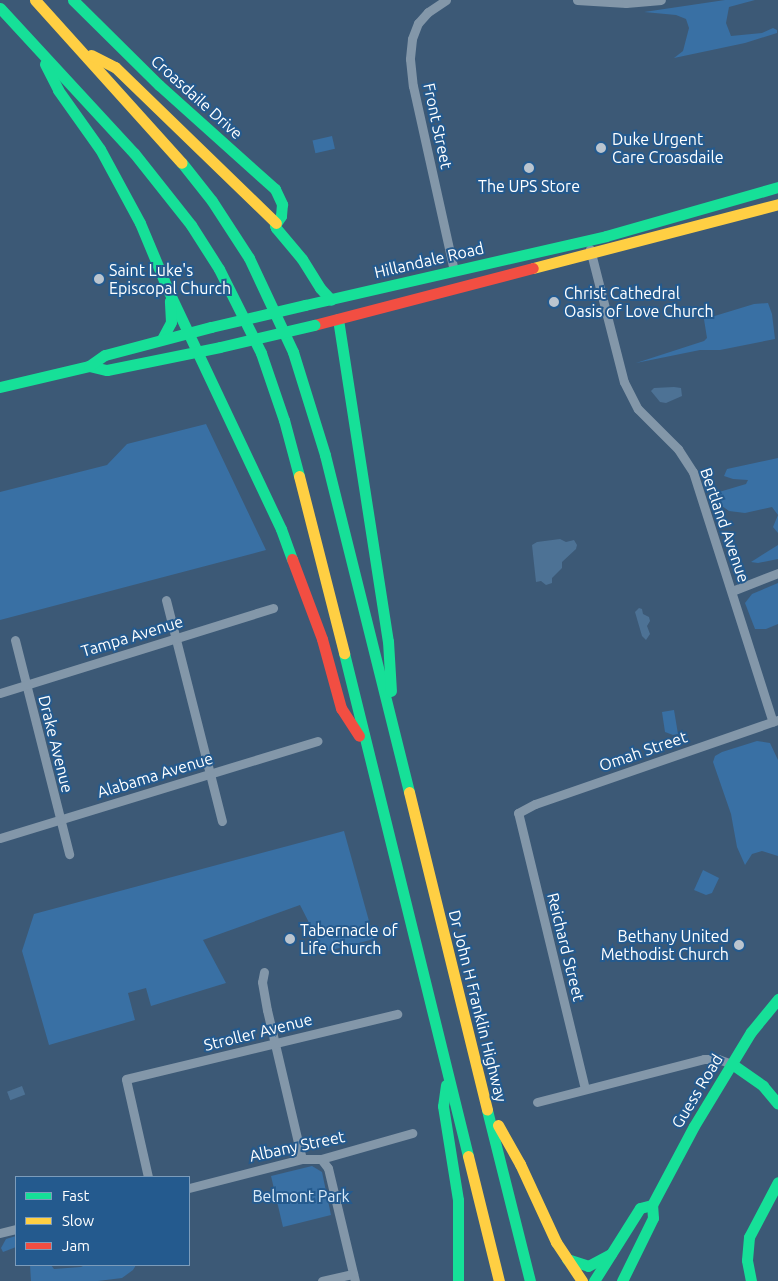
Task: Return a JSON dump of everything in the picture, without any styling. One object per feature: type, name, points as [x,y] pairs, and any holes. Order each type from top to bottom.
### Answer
[{"type":"main road","points":[[36,0],[174,153],[212,201],[248,258],[281,323],[305,386],[325,455],[395,738]]},
{"type":"main road","name":"Croasdaile Drive","points":[[73,0],[159,85],[274,189],[282,204],[282,213],[276,222]]},
{"type":"main road","points":[[0,8],[161,185],[207,248],[244,314],[261,353],[284,420],[498,1281]]},
{"type":"main road","points":[[37,48],[58,90],[90,132],[115,173],[140,222],[168,290],[247,453],[296,565],[322,639],[341,708],[366,746]]},
{"type":"main road","points":[[81,50],[115,68],[276,222],[305,254],[322,277],[338,319],[388,641],[395,738]]},
{"type":"main road","name":"Hillandale Road","points":[[0,387],[89,366],[105,355],[162,339],[588,240],[778,187]]},
{"type":"main road","points":[[759,208],[778,200]]},
{"type":"main road","name":"Hillandale Road","points":[[89,366],[107,370],[220,347],[314,325],[778,204]]},
{"type":"main road","points":[[162,339],[172,318],[168,290]]},
{"type":"main road","name":"Dr John H Franklin Highway","points":[[395,738],[530,1281]]},
{"type":"main road","name":"Guess Road","points":[[622,1281],[653,1218],[652,1205],[694,1126],[751,1032],[778,999]]},
{"type":"main road","points":[[732,1064],[762,1086],[778,1104]]},
{"type":"main road","points":[[448,1076],[443,1106],[458,1200],[458,1281]]},
{"type":"main road","points":[[484,1096],[520,1164],[556,1242],[582,1281]]},
{"type":"main road","points":[[751,1281],[747,1260],[749,1237],[753,1226],[778,1182]]},
{"type":"main road","name":"Guess Road","points":[[594,1281],[640,1208],[652,1205]]},
{"type":"main road","points":[[567,1259],[574,1263],[588,1266],[611,1254]]},
{"type":"street","name":"Front Street","points":[[446,0],[428,12],[418,23],[412,39],[410,59],[413,86],[454,271]]},
{"type":"street","points":[[577,0],[626,4],[661,0]]},
{"type":"street","name":"Bertland Avenue","points":[[588,240],[624,382],[638,409],[678,449],[690,466],[775,721]]},
{"type":"street","points":[[732,591],[778,573]]},
{"type":"street","points":[[166,600],[222,821]]},
{"type":"street","name":"Tampa Avenue","points":[[0,693],[274,608]]},
{"type":"street","name":"Drake Avenue","points":[[15,640],[69,854]]},
{"type":"street","name":"Omah Street","points":[[518,813],[535,804],[775,721]]},
{"type":"street","name":"Alabama Avenue","points":[[0,838],[318,741]]},
{"type":"street","name":"Reichard Street","points":[[518,813],[585,1089]]},
{"type":"street","points":[[264,972],[262,982],[302,1159]]},
{"type":"street","name":"Stroller Avenue","points":[[148,1176],[126,1079],[396,1014]]},
{"type":"street","points":[[536,1102],[704,1059],[718,1059],[732,1064]]},
{"type":"street","name":"Albany Street","points":[[190,1188],[302,1159],[321,1159],[412,1133]]},
{"type":"street","points":[[321,1159],[328,1168],[354,1277],[322,1281]]},
{"type":"street","points":[[0,1233],[15,1229]]},
{"type":"green space","points":[[725,0],[755,0],[729,7],[726,23],[731,36],[762,33],[773,28],[777,30],[777,33],[745,43],[674,58],[683,51],[689,28],[686,19],[676,15],[644,12]]},
{"type":"green space","points":[[332,136],[335,149],[315,153],[313,140]]},
{"type":"green space","points":[[768,303],[772,314],[775,339],[720,350],[700,350],[636,363],[704,341],[707,338],[702,307],[708,318],[754,304]]},
{"type":"green space","points":[[206,424],[266,550],[0,620],[0,492],[107,465],[127,444]]},
{"type":"green space","points":[[778,458],[778,515],[772,507],[745,513],[729,511],[722,506],[719,492],[746,484],[748,480],[724,476],[727,469]]},
{"type":"green space","points":[[778,515],[778,533],[773,527]]},
{"type":"green space","points":[[778,545],[778,559],[758,563],[751,562]]},
{"type":"green space","points":[[778,583],[778,624],[766,629],[755,629],[745,603],[752,594]]},
{"type":"green space","points":[[674,710],[678,734],[673,735],[665,732],[662,712]]},
{"type":"green space","points":[[757,741],[770,743],[778,760],[778,856],[762,851],[752,854],[745,865],[737,847],[731,814],[713,762],[715,756],[722,752]]},
{"type":"green space","points":[[344,831],[374,939],[324,952],[300,905],[203,940],[226,983],[151,1006],[146,988],[128,993],[135,1020],[49,1045],[22,951],[34,914]]},
{"type":"green space","points":[[703,870],[719,878],[712,893],[706,895],[694,890]]},
{"type":"green space","name":"Belmont Park","points":[[312,1166],[322,1172],[331,1215],[283,1227],[271,1176]]},
{"type":"green space","points":[[15,1236],[15,1247],[3,1252],[1,1248],[6,1239]]},
{"type":"green space","points":[[30,1266],[52,1266],[54,1269],[83,1266],[135,1266],[122,1278],[98,1281],[31,1281]]},
{"type":"shaded area","points":[[654,388],[681,388],[682,396],[666,403],[660,402],[651,391]]},
{"type":"shaded area","points":[[560,539],[566,542],[574,540],[577,545],[576,549],[562,562],[562,568],[552,578],[552,583],[546,585],[541,581],[536,582],[532,545],[537,542]]},
{"type":"shaded area","points":[[639,608],[642,609],[643,614],[649,617],[650,621],[647,626],[650,634],[646,640],[642,636],[635,612]]},
{"type":"shaded area","points":[[22,1086],[25,1094],[10,1100],[7,1092]]},
{"type":"traffic: fast","points":[[73,0],[159,85],[275,189],[282,204],[281,216],[275,225],[276,228],[302,259],[320,288],[331,300]]},
{"type":"traffic: fast","points":[[0,8],[134,153],[191,225],[219,269],[261,353],[284,420],[299,476]]},
{"type":"traffic: fast","points":[[45,64],[58,90],[100,149],[140,223],[168,290],[281,529],[292,559]]},
{"type":"traffic: fast","points":[[182,163],[212,201],[249,258],[293,352],[325,455],[409,792]]},
{"type":"traffic: fast","points":[[305,305],[606,236],[778,187]]},
{"type":"traffic: fast","points":[[162,339],[171,322],[170,301]]},
{"type":"traffic: fast","points":[[211,327],[305,305]]},
{"type":"traffic: fast","points":[[338,319],[388,641],[391,691]]},
{"type":"traffic: fast","points":[[220,347],[314,325]]},
{"type":"traffic: fast","points":[[0,387],[89,366],[105,355],[211,327]]},
{"type":"traffic: fast","points":[[89,366],[107,370],[220,347]]},
{"type":"traffic: fast","points":[[344,653],[468,1156]]},
{"type":"traffic: fast","points":[[622,1281],[653,1218],[652,1205],[694,1126],[751,1032],[778,999]]},
{"type":"traffic: fast","points":[[732,1064],[763,1086],[778,1104]]},
{"type":"traffic: fast","points":[[446,1085],[443,1106],[458,1200],[458,1281]]},
{"type":"traffic: fast","points":[[487,1110],[530,1281]]},
{"type":"traffic: fast","points":[[751,1281],[747,1260],[749,1237],[778,1182]]},
{"type":"traffic: fast","points":[[594,1281],[640,1208],[652,1205]]},
{"type":"traffic: fast","points":[[567,1259],[588,1266],[611,1254]]},
{"type":"traffic: slow","points":[[35,0],[182,163]]},
{"type":"traffic: slow","points":[[91,55],[115,67],[276,223]]},
{"type":"traffic: slow","points":[[533,268],[778,204]]},
{"type":"traffic: slow","points":[[299,476],[344,653]]},
{"type":"traffic: slow","points":[[409,792],[487,1110]]},
{"type":"traffic: slow","points":[[498,1125],[520,1164],[556,1242],[582,1281]]},
{"type":"traffic: slow","points":[[468,1156],[499,1281]]},
{"type":"traffic: jam","points":[[314,325],[533,268]]},
{"type":"traffic: jam","points":[[292,559],[322,639],[341,708],[359,736]]},
{"type":"place","name":"Duke Urgent Care Croasdaile","points":[[601,148]]},
{"type":"place","name":"The UPS Store","points":[[529,168]]},
{"type":"place","name":"Saint Luke's Episcopal Church","points":[[99,279]]},
{"type":"place","name":"Christ Cathedral Oasis of Love Church","points":[[554,302]]},
{"type":"place","name":"Tabernacle of Life Church","points":[[290,939]]},
{"type":"place","name":"Bethany United Methodist Church","points":[[739,945]]}]
